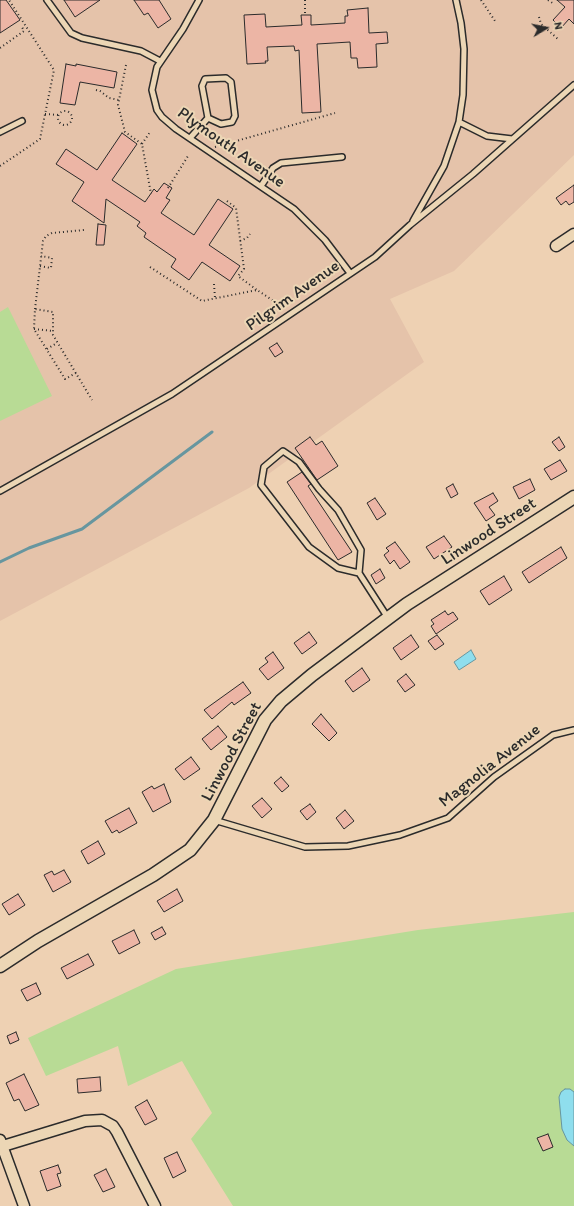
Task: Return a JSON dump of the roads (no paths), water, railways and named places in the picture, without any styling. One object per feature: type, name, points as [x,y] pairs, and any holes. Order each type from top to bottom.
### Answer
[{"type":"street","points":[[556,246],[574,234]]},
{"type":"street","name":"Linwood Street","points":[[0,966],[19,952],[154,875],[182,857],[201,838],[214,820],[247,753],[272,710],[312,675],[388,618],[574,497]]},
{"type":"street","points":[[24,1206],[1,1143],[85,1121],[102,1120],[113,1126],[117,1132],[155,1206]]},
{"type":"lane","points":[[48,0],[71,33],[82,38],[141,50],[160,61]]},
{"type":"lane","name":"Plymouth Avenue","points":[[199,0],[183,29],[160,61],[152,84],[152,95],[157,110],[170,125],[294,209],[325,240],[350,273]]},
{"type":"lane","points":[[410,225],[440,176],[459,122],[463,94],[464,49],[461,23],[456,0]]},
{"type":"lane","points":[[216,77],[226,78],[231,82],[235,116],[232,122],[221,124],[208,118],[202,86],[204,79],[216,77]]},
{"type":"lane","name":"Pilgrim Avenue","points":[[0,491],[172,394],[290,316],[374,257],[410,225],[455,190],[574,85]]},
{"type":"lane","points":[[190,138],[208,118]]},
{"type":"lane","points":[[0,132],[22,121]]},
{"type":"lane","points":[[459,122],[487,136],[512,139]]},
{"type":"lane","points":[[261,186],[273,168],[281,163],[342,157]]},
{"type":"lane","points":[[359,573],[338,568],[309,547],[261,486],[264,467],[283,451],[299,462],[319,489],[338,510],[361,550],[359,573],[388,618]]},
{"type":"lane","name":"Magnolia Avenue","points":[[214,820],[305,847],[348,846],[400,834],[448,818],[494,777],[553,735],[574,730]]},
{"type":"water","points":[[471,650],[476,659],[459,670],[454,662]]},
{"type":"water","points":[[565,1089],[570,1089],[574,1092],[574,1146],[567,1140],[562,1129],[559,1097],[561,1092]]},
{"type":"waterway","points":[[0,562],[29,548],[82,529],[212,432]]}]
